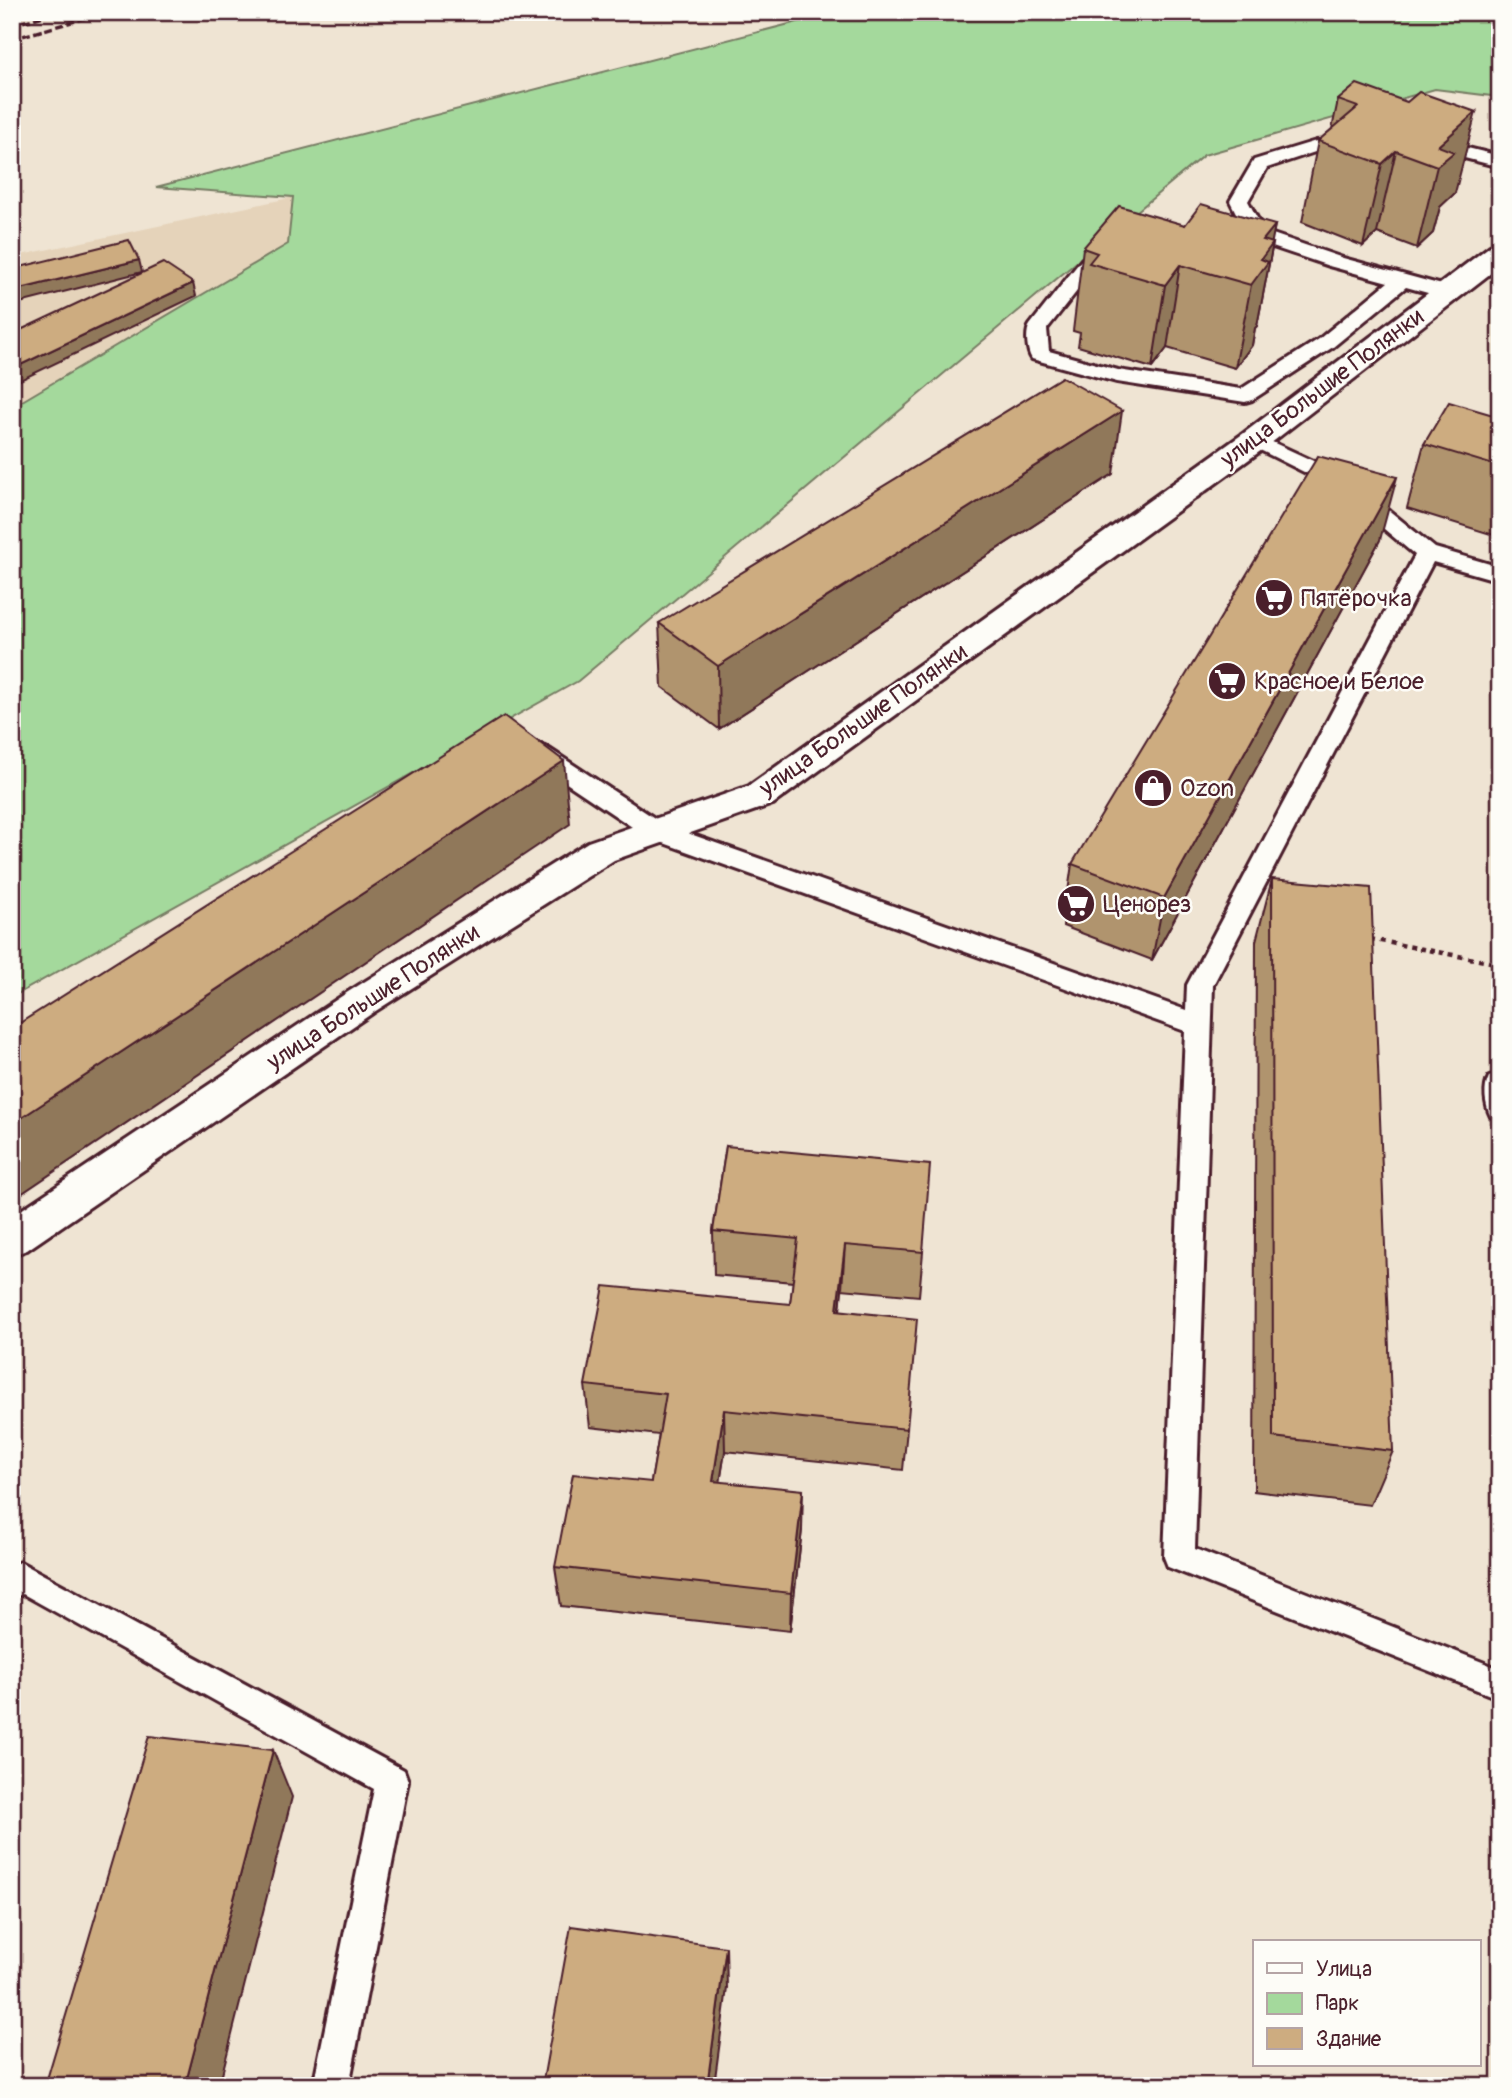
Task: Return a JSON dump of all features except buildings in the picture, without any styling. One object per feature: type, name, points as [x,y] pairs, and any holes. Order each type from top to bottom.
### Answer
[{"type":"street","name":"улица Большие Полянки","points":[[12,1238],[361,1002],[601,851],[761,794],[1255,440],[1500,252]]},
{"type":"lane","points":[[1256,235],[1239,201],[1260,164],[1316,146],[1367,142]]},
{"type":"lane","points":[[1415,143],[1439,145],[1500,162]]},
{"type":"lane","points":[[1229,237],[1256,235],[1336,262],[1446,292]]},
{"type":"lane","points":[[1126,254],[1089,263],[1037,329],[1039,355],[1117,376],[1245,396],[1326,343],[1403,280]]},
{"type":"lane","points":[[1255,440],[1341,482],[1427,553],[1500,575]]},
{"type":"lane","points":[[1427,553],[1200,985],[1179,1557],[1500,1684]]},
{"type":"lane","points":[[528,746],[656,831],[1198,1025]]},
{"type":"lane","points":[[12,1584],[20,1576],[392,1782],[331,2086]]},
{"type":"path","points":[[1369,939],[1500,964]]},
{"type":"shaded area","points":[[294,197],[288,245],[12,407],[12,257]]},
{"type":"green space","points":[[836,12],[1500,12],[1500,97],[1435,89],[1204,155],[578,681],[12,997],[12,407],[288,244],[293,197],[156,187]]},
{"type":"railway","points":[[12,25],[58,12]]},
{"type":"railway","points":[[12,39],[107,12]]},
{"type":"place","name":"Пятёрочка","points":[[1274,598]]},
{"type":"place","name":"Красное и Белое","points":[[1227,681]]},
{"type":"place","name":"Ozon","points":[[1153,788]]},
{"type":"place","name":"Ценорез","points":[[1076,904]]}]
